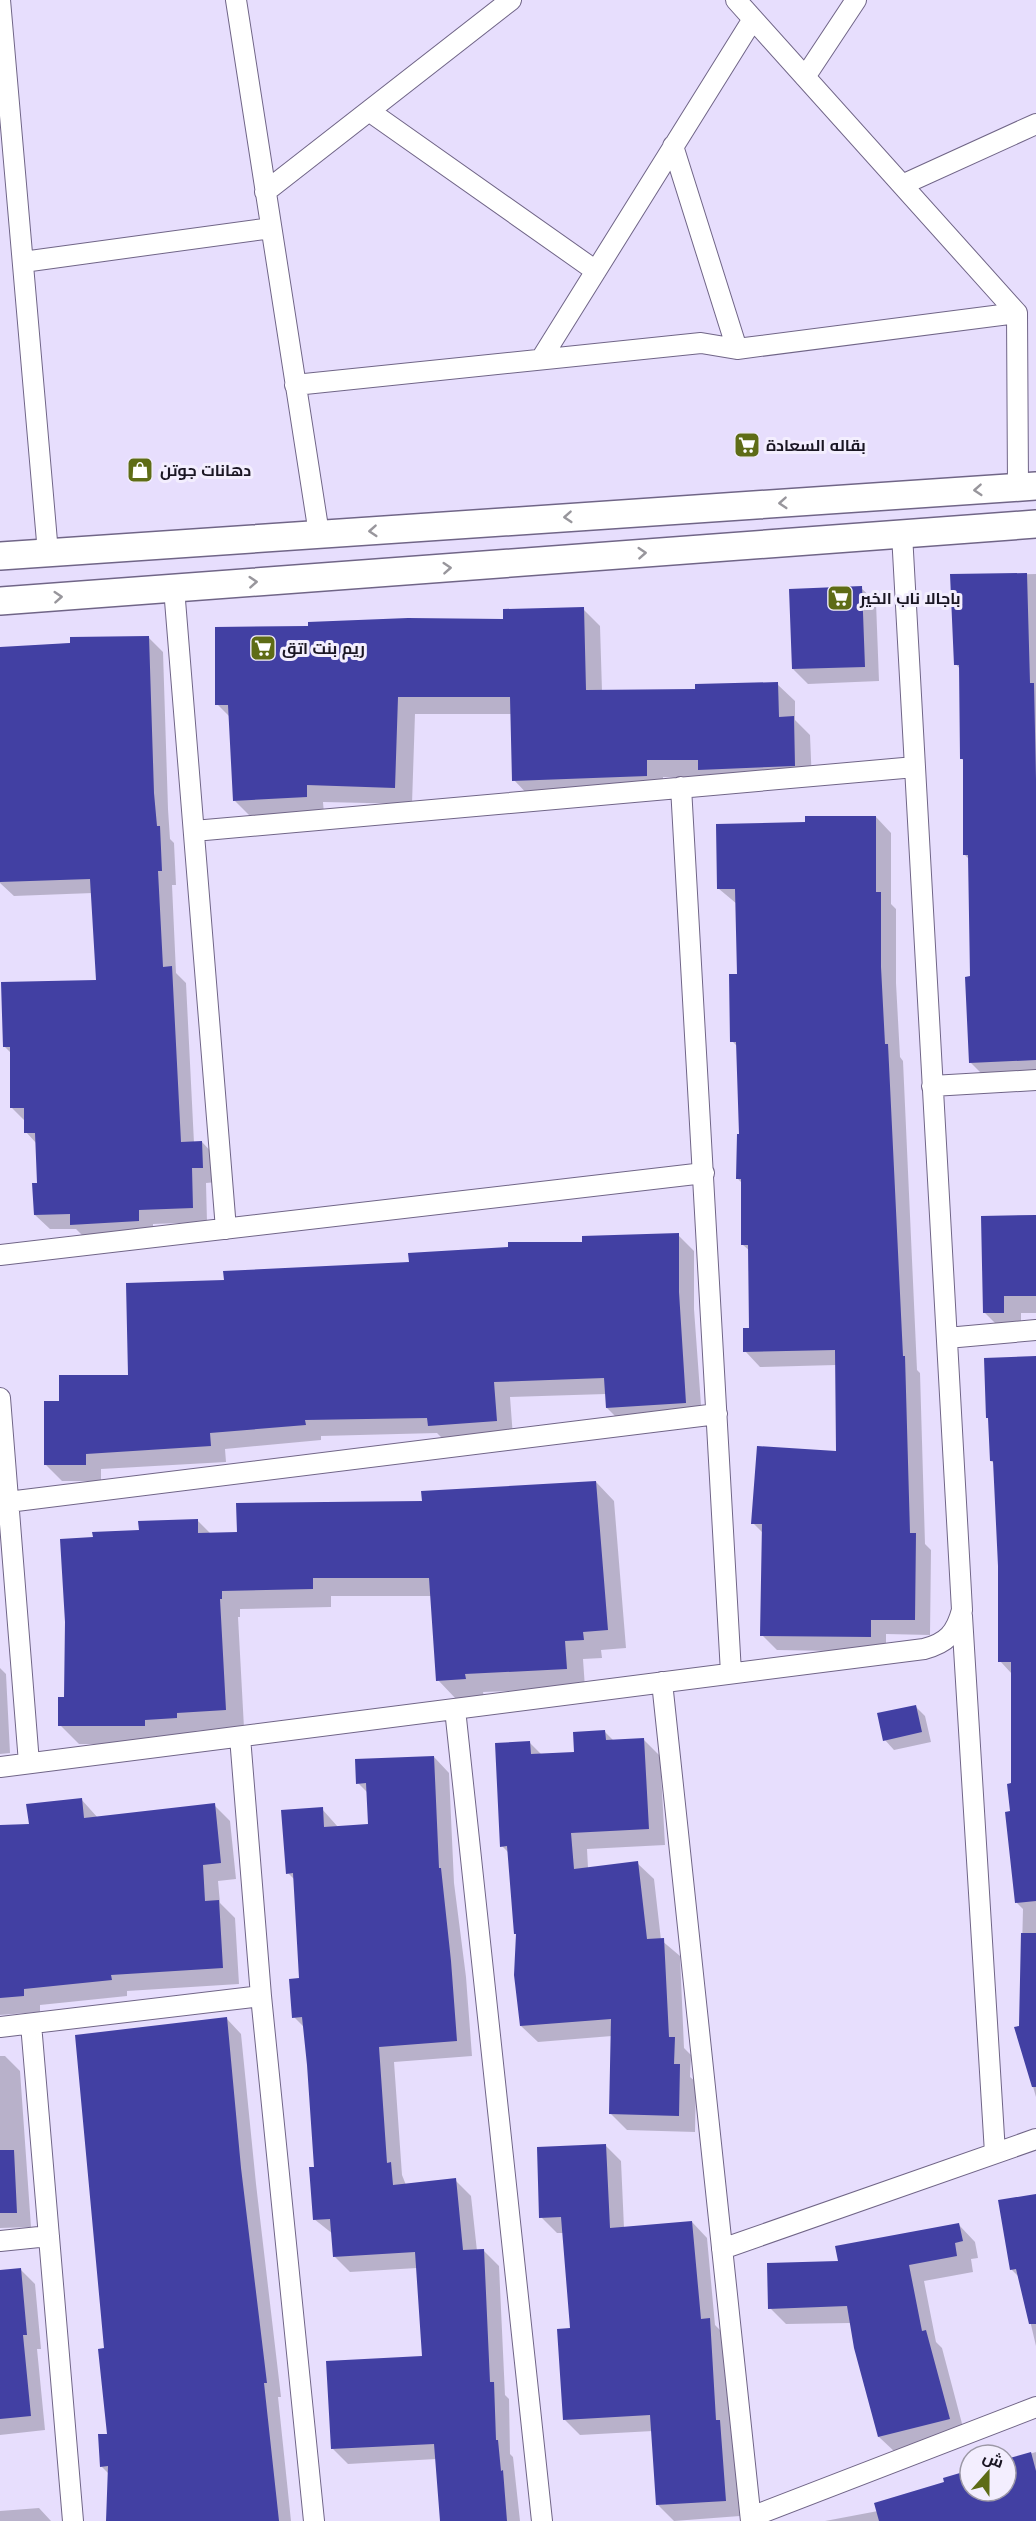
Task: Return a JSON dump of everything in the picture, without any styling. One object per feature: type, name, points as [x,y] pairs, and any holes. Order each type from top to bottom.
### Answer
[{"type":"main road","points":[[0,556],[1027,486]]},
{"type":"main road","points":[[0,601],[1036,524]]},
{"type":"street","points":[[0,0],[48,553]]},
{"type":"street","points":[[236,0],[319,534]]},
{"type":"street","points":[[736,0],[1017,313],[1027,486]]},
{"type":"street","points":[[805,77],[856,0]]},
{"type":"street","points":[[265,192],[369,111],[498,4]]},
{"type":"street","points":[[541,359],[753,19]]},
{"type":"street","points":[[369,111],[596,271]]},
{"type":"street","points":[[902,185],[1035,127]]},
{"type":"street","points":[[673,146],[737,349]]},
{"type":"street","points":[[23,262],[271,228]]},
{"type":"street","points":[[295,385],[701,342],[737,349],[1017,313]]},
{"type":"street","points":[[902,534],[962,1610],[995,2153]]},
{"type":"street","points":[[174,588],[226,1229]]},
{"type":"street","points":[[194,831],[915,767]]},
{"type":"street","points":[[681,787],[731,1673]]},
{"type":"street","points":[[932,1086],[1036,1080]]},
{"type":"street","points":[[0,1255],[704,1173]]},
{"type":"street","points":[[947,1338],[1036,1330]]},
{"type":"street","points":[[0,1398],[29,1763]]},
{"type":"street","points":[[8,1502],[717,1414]]},
{"type":"street","points":[[0,1767],[939,1645],[950,1637],[958,1625],[962,1610]]},
{"type":"street","points":[[662,1682],[751,2519],[1036,2407]]},
{"type":"street","points":[[455,1709],[542,2521]]},
{"type":"street","points":[[240,1737],[261,1996],[314,2521]]},
{"type":"street","points":[[0,2027],[261,1996]]},
{"type":"street","points":[[31,2024],[73,2521]]},
{"type":"street","points":[[722,2249],[1036,2139]]},
{"type":"street","points":[[0,2241],[49,2236]]},
{"type":"building","points":[[1027,573],[1030,683],[1034,683],[1036,779],[1036,1060],[969,1063],[965,977],[970,976],[968,855],[963,855],[963,759],[960,759],[959,665],[954,665],[950,574]]},
{"type":"building","points":[[862,586],[865,667],[792,669],[789,589]]},
{"type":"building","points":[[584,607],[586,690],[695,689],[695,684],[778,682],[779,717],[794,716],[795,766],[698,770],[698,760],[647,760],[647,776],[512,781],[510,697],[398,697],[395,788],[307,785],[307,797],[233,801],[228,705],[215,705],[215,627],[308,626],[308,622],[408,618],[503,619],[503,609]]},
{"type":"building","points":[[149,636],[154,793],[157,826],[160,826],[162,871],[158,871],[163,967],[172,966],[181,1142],[202,1141],[203,1168],[192,1168],[193,1208],[139,1210],[139,1221],[70,1225],[70,1214],[34,1215],[32,1183],[37,1183],[35,1133],[24,1133],[24,1108],[10,1108],[10,1047],[3,1047],[1,982],[96,980],[90,879],[0,882],[0,647],[70,643],[70,637]]},
{"type":"building","points":[[805,816],[876,816],[876,892],[881,892],[881,967],[885,1044],[888,1044],[903,1356],[905,1356],[910,1533],[916,1533],[915,1620],[871,1620],[871,1637],[760,1636],[762,1524],[751,1524],[757,1446],[836,1451],[835,1350],[743,1352],[743,1328],[749,1328],[748,1245],[741,1245],[741,1179],[736,1179],[737,1134],[739,1134],[736,1042],[730,1042],[729,974],[737,974],[735,889],[717,889],[716,824],[805,822]]},
{"type":"building","points":[[1036,1215],[1036,1296],[1004,1296],[1004,1313],[983,1313],[981,1216]]},
{"type":"building","points":[[679,1233],[679,1292],[686,1403],[606,1408],[604,1378],[494,1382],[497,1421],[428,1426],[427,1418],[305,1420],[306,1425],[210,1433],[211,1446],[86,1454],[86,1465],[44,1465],[44,1401],[59,1401],[59,1375],[128,1375],[126,1283],[224,1280],[223,1271],[409,1262],[408,1253],[508,1247],[508,1242],[582,1242],[582,1236]]},
{"type":"building","points":[[1036,1356],[1036,1901],[1015,1903],[1005,1812],[1010,1811],[1007,1784],[1011,1783],[1011,1662],[998,1662],[998,1566],[993,1461],[990,1461],[988,1418],[986,1418],[984,1358]]},
{"type":"building","points":[[596,1481],[608,1630],[583,1632],[584,1640],[565,1641],[567,1669],[465,1674],[466,1679],[436,1681],[429,1578],[313,1578],[313,1589],[222,1591],[222,1599],[220,1599],[226,1710],[177,1713],[177,1718],[145,1720],[145,1726],[58,1726],[58,1697],[64,1697],[65,1622],[60,1539],[93,1537],[92,1532],[139,1530],[138,1521],[198,1519],[198,1533],[237,1532],[236,1503],[422,1501],[421,1491]]},
{"type":"building","points":[[916,1705],[922,1732],[883,1741],[877,1713]]},
{"type":"building","points":[[605,1730],[606,1740],[644,1738],[649,1829],[571,1833],[574,1869],[638,1861],[647,1939],[664,1938],[669,2037],[675,2037],[674,2064],[680,2064],[679,2116],[609,2114],[611,2019],[520,2026],[514,1975],[516,1934],[514,1934],[507,1846],[500,1847],[495,1743],[530,1741],[531,1754],[574,1752],[573,1732]]},
{"type":"building","points":[[434,1756],[439,1868],[441,1868],[451,1961],[457,2041],[379,2047],[387,2163],[391,2162],[393,2185],[456,2178],[463,2250],[484,2249],[490,2382],[494,2382],[496,2440],[498,2440],[501,2471],[503,2470],[507,2521],[440,2521],[434,2444],[331,2449],[326,2361],[422,2356],[415,2252],[333,2257],[330,2219],[313,2220],[309,2167],[314,2167],[307,2065],[302,2017],[292,2018],[289,1979],[299,1978],[293,1873],[286,1874],[281,1810],[323,1807],[324,1827],[368,1824],[366,1783],[356,1784],[355,1759]]},
{"type":"building","points":[[82,1798],[84,1818],[215,1803],[221,1863],[203,1865],[205,1901],[219,1900],[223,1968],[111,1975],[112,1980],[24,1989],[24,1996],[0,1998],[0,1825],[29,1824],[26,1804]]},
{"type":"building","points":[[1021,1933],[1036,1933],[1036,2087],[1032,2087],[1014,2027],[1019,2026]]},
{"type":"building","points":[[227,2017],[241,2168],[267,2383],[264,2383],[279,2521],[106,2521],[108,2466],[100,2467],[98,2434],[107,2434],[98,2349],[104,2348],[75,2035]]},
{"type":"building","points":[[606,2144],[610,2228],[692,2221],[701,2319],[710,2318],[716,2420],[720,2420],[726,2501],[656,2505],[650,2415],[563,2420],[557,2329],[570,2328],[561,2217],[539,2218],[537,2147]]},
{"type":"building","points":[[0,2150],[14,2150],[17,2213],[0,2213]]},
{"type":"building","points":[[1036,2194],[1036,2324],[1029,2324],[1016,2269],[1010,2270],[998,2200]]},
{"type":"building","points":[[959,2223],[963,2241],[955,2243],[957,2256],[909,2265],[922,2331],[926,2330],[950,2419],[878,2437],[854,2348],[847,2306],[768,2309],[767,2263],[838,2261],[835,2246]]},
{"type":"building","points":[[21,2268],[27,2335],[23,2335],[31,2416],[0,2419],[0,2270]]},
{"type":"building","points":[[1031,2452],[1036,2471],[1036,2521],[879,2521],[874,2503],[944,2482],[943,2478],[958,2474],[958,2503],[1018,2503],[1018,2456]]},
{"type":"place","name":"بقاله السعادة","points":[[747,445]]},
{"type":"place","name":"دهانات جوتن","points":[[140,470]]},
{"type":"place","name":"باجالا ناب الخير","points":[[840,598]]},
{"type":"place","name":"ريم بنت اتق","points":[[263,648]]}]
